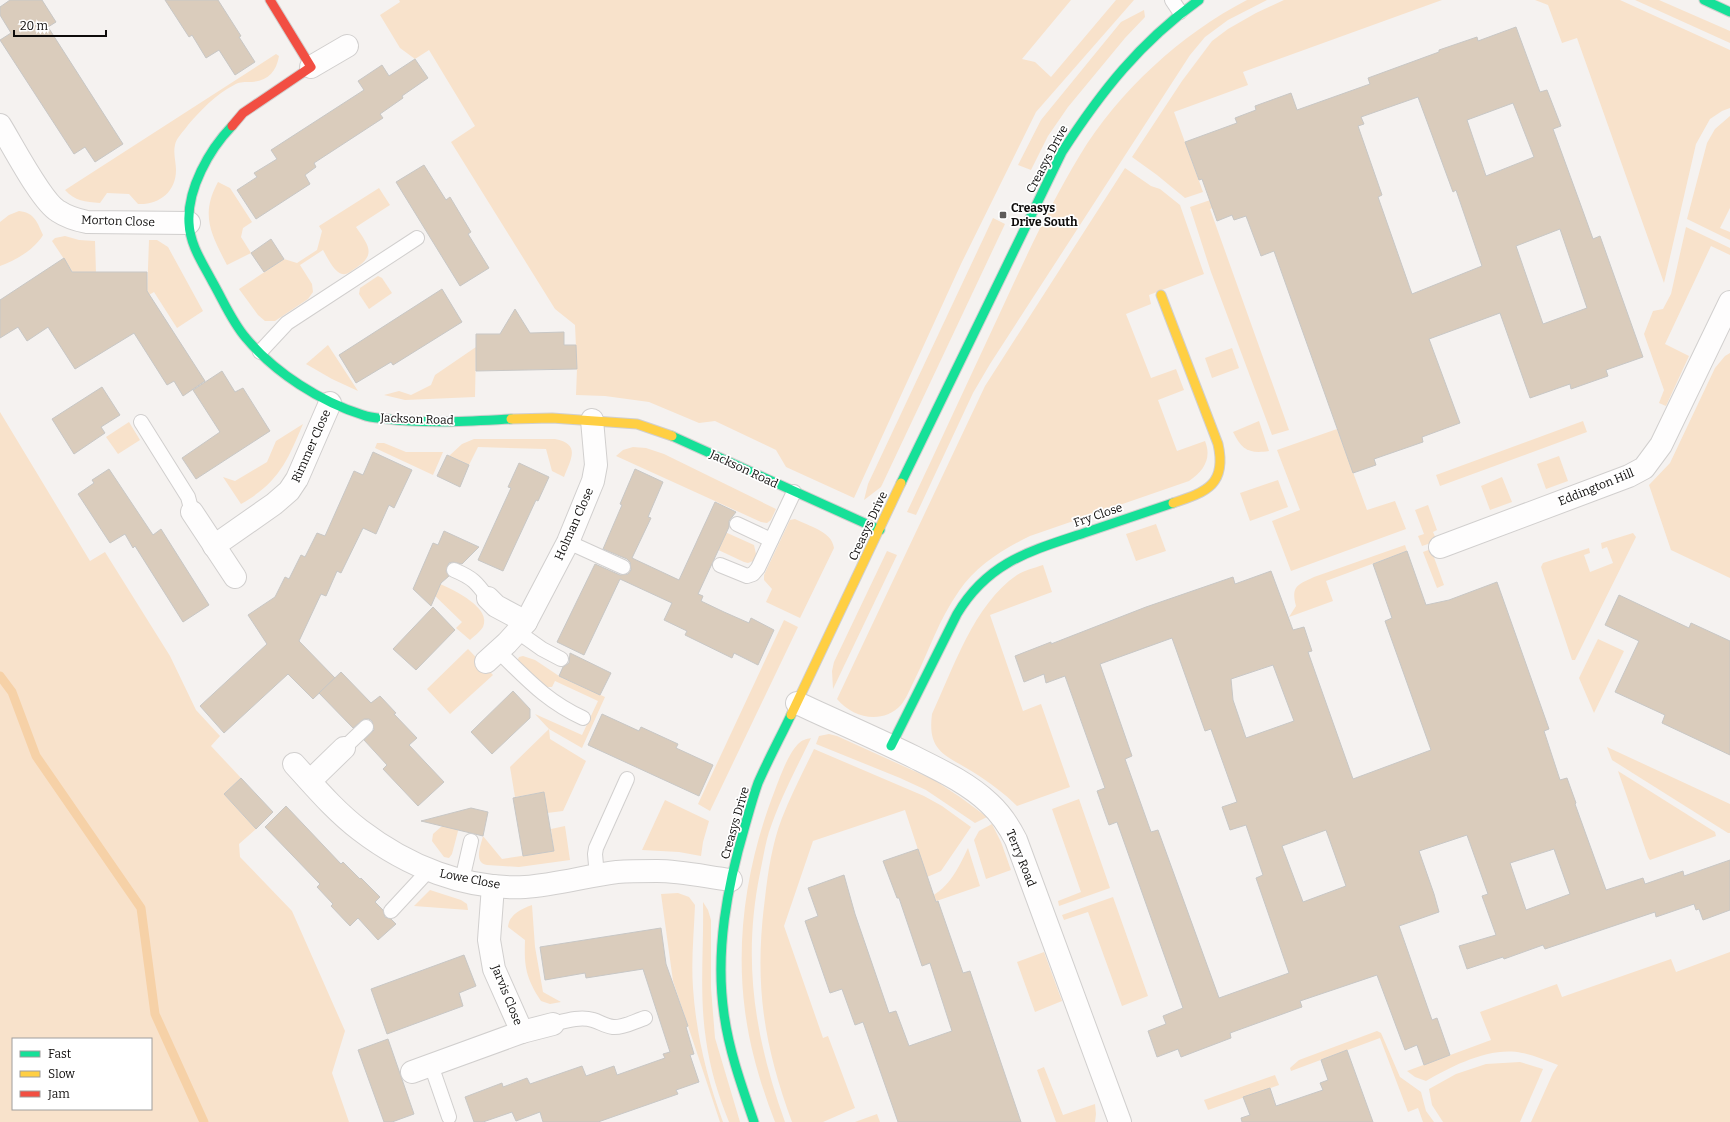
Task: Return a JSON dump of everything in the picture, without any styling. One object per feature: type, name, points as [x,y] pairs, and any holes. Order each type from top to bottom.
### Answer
[{"type":"street","points":[[270,0],[311,67]]},
{"type":"street","name":"Creasys Drive","points":[[754,1122],[740,1082],[728,1037],[722,987],[722,947],[724,914],[741,833],[758,784],[1062,152],[1079,124],[1123,68],[1151,37],[1180,12],[1199,0]]},
{"type":"street","points":[[1704,0],[1730,12]]},
{"type":"street","name":"Jackson Road","points":[[347,46],[311,67],[243,113],[225,133],[199,178],[192,198],[188,223],[193,246],[207,274],[246,338],[260,352],[289,377],[330,403],[365,416],[422,422],[552,418],[637,424],[660,431],[880,530]]},
{"type":"street","name":"Morton Close","points":[[0,125],[44,198],[57,211],[72,218],[87,222],[188,223]]},
{"type":"street","name":"Fry Close","points":[[892,746],[957,614],[966,599],[977,586],[993,572],[1028,552],[1197,495],[1208,488],[1220,476],[1222,460],[1218,444],[1160,295]]},
{"type":"street","name":"Eddington Hill","points":[[1440,547],[1629,476],[1644,468],[1661,446],[1725,325],[1730,302]]},
{"type":"street","name":"Rimmer Close","points":[[214,546],[289,492],[298,479],[330,403]]},
{"type":"street","name":"Holman Close","points":[[492,656],[522,627],[568,542],[592,481],[596,465],[592,420]]},
{"type":"street","points":[[192,512],[235,578]]},
{"type":"street","points":[[488,598],[522,627]]},
{"type":"street","name":"Terry Road","points":[[796,703],[892,746],[949,775],[973,790],[1002,816],[1010,828],[1026,867],[1120,1122]]},
{"type":"street","points":[[310,781],[344,748]]},
{"type":"street","name":"Lowe Close","points":[[294,764],[336,809],[360,830],[386,848],[429,870],[462,880],[493,886],[524,887],[554,884],[618,872],[658,871],[731,880]]},
{"type":"street","name":"Jarvis Close","points":[[493,886],[489,940],[494,969],[522,1032]]},
{"type":"street","name":"Jarvis Close","points":[[421,1069],[522,1032],[553,1024]]},
{"type":"lane","points":[[1172,0],[1180,12]]},
{"type":"lane","points":[[260,352],[287,322],[417,238]]},
{"type":"lane","points":[[141,422],[188,497],[192,512]]},
{"type":"lane","points":[[720,565],[747,576],[753,574],[758,568],[794,492]]},
{"type":"lane","points":[[737,524],[771,540]]},
{"type":"lane","points":[[568,542],[623,567]]},
{"type":"lane","points":[[454,570],[470,576],[488,598]]},
{"type":"lane","points":[[522,627],[542,649],[560,659]]},
{"type":"lane","points":[[492,656],[554,703],[583,718]]},
{"type":"lane","points":[[344,748],[366,727]]},
{"type":"lane","points":[[597,876],[594,854],[627,779]]},
{"type":"lane","points":[[462,880],[471,842]]},
{"type":"lane","points":[[391,911],[429,870]]},
{"type":"lane","points":[[553,1024],[582,1018],[614,1027],[623,1026],[645,1018]]},
{"type":"lane","points":[[421,1069],[449,1117]]},
{"type":"shaded area","points":[[399,0],[1071,0],[1022,59],[1035,62],[1051,77],[1116,0],[1134,0],[1036,112],[961,264],[854,498],[786,467],[776,450],[715,421],[699,423],[649,402],[605,396],[576,395],[577,369],[575,325],[555,309],[451,142],[475,126],[429,50],[415,59],[400,48],[380,15],[400,2]]},
{"type":"shaded area","points":[[1247,0],[1267,0],[1228,20],[1205,37],[1190,55],[990,364],[973,393],[916,515],[907,512],[1037,234],[1069,174],[1095,132],[1132,87],[1175,47],[1222,14]]},
{"type":"shaded area","points":[[1284,0],[1442,0],[1243,72],[1248,85],[1174,112],[1203,192],[1185,198],[1132,157],[1182,81],[1212,41],[1228,29],[1256,13]]},
{"type":"shaded area","points":[[1535,0],[1620,0],[1730,50],[1730,108],[1722,111],[1710,119],[1696,144],[1664,283],[1577,38],[1562,43],[1548,5]]},
{"type":"shaded area","points":[[1635,0],[1659,0],[1730,31],[1730,43]]},
{"type":"shaded area","points":[[1144,10],[1145,17],[1125,38],[1068,107],[1048,136],[1031,170],[1018,165],[1041,120],[1121,22]]},
{"type":"shaded area","points":[[276,54],[279,56],[278,62],[270,75],[255,82],[238,83],[221,93],[198,114],[178,137],[174,148],[176,170],[175,178],[170,191],[165,196],[153,202],[138,204],[129,194],[107,193],[100,203],[95,203],[77,199],[65,190]]},
{"type":"shaded area","points":[[1730,116],[1730,208],[1720,228],[1730,232],[1730,240],[1687,219],[1707,143],[1715,129]]},
{"type":"shaded area","points":[[1125,168],[1151,186],[1160,189],[1180,205],[1204,274],[1149,295],[1151,304],[1126,314],[1151,378],[1176,369],[1184,390],[1158,400],[1177,451],[1205,441],[1208,453],[1205,464],[1199,473],[1189,481],[1030,536],[991,559],[973,574],[952,602],[940,624],[908,694],[901,705],[885,715],[877,717],[859,715],[844,706],[837,699],[985,386]]},
{"type":"shaded area","points":[[1277,177],[1280,184],[1210,209],[1289,430],[1272,435],[1211,272],[1190,207]]},
{"type":"shaded area","points":[[218,182],[230,188],[252,222],[243,228],[241,237],[251,253],[227,265],[212,234],[209,215],[213,194]]},
{"type":"shaded area","points":[[379,188],[390,205],[356,227],[367,244],[368,249],[367,258],[363,263],[348,273],[342,274],[336,270],[323,250],[300,265],[312,284],[313,292],[308,299],[275,321],[265,321],[258,315],[239,289],[284,259],[297,263],[317,250],[322,231],[319,226]]},
{"type":"shaded area","points":[[19,211],[29,214],[35,219],[43,235],[30,250],[12,261],[0,266],[0,222],[9,215]]},
{"type":"shaded area","points":[[993,218],[1005,224],[881,487],[864,500],[868,484]]},
{"type":"shaded area","points":[[1686,227],[1730,248],[1730,255],[1711,246],[1665,344],[1689,356],[1666,406],[1659,403],[1664,390],[1644,334],[1653,311],[1663,309],[1671,294]]},
{"type":"shaded area","points":[[65,236],[79,240],[95,241],[96,273],[74,274],[52,241],[55,238]]},
{"type":"shaded area","points":[[149,240],[157,240],[168,247],[203,311],[177,328],[154,292],[147,296]]},
{"type":"shaded area","points":[[378,276],[382,278],[392,293],[369,309],[359,294],[360,288]]},
{"type":"shaded area","points":[[328,345],[358,391],[332,379],[306,364]]},
{"type":"shaded area","points":[[476,347],[475,397],[405,400],[384,395],[399,391],[411,395],[431,385],[435,375]]},
{"type":"shaded area","points":[[1232,348],[1239,368],[1212,378],[1205,358]]},
{"type":"shaded area","points":[[1730,353],[1730,578],[1671,550],[1649,485],[1670,463],[1715,368],[1725,356]]},
{"type":"shaded area","points":[[0,412],[90,561],[105,552],[170,656],[196,710],[220,736],[211,746],[241,778],[224,794],[256,829],[239,844],[240,857],[292,911],[345,1031],[332,1073],[349,1122],[0,1122]]},
{"type":"shaded area","points":[[1259,421],[1269,451],[1256,452],[1243,447],[1233,432]]},
{"type":"shaded area","points":[[1583,421],[1587,432],[1440,486],[1436,475]]},
{"type":"shaded area","points":[[129,422],[140,440],[118,454],[106,437]]},
{"type":"shaded area","points":[[303,424],[292,450],[280,470],[264,488],[241,504],[223,477],[235,481],[267,462],[276,441]]},
{"type":"shaded area","points":[[1337,429],[1367,510],[1395,501],[1406,529],[1291,571],[1272,521],[1300,510],[1277,450]]},
{"type":"shaded area","points":[[474,439],[555,439],[563,441],[568,445],[571,448],[572,453],[564,477],[552,471],[546,449],[478,447],[469,465],[449,456],[462,444]]},
{"type":"shaded area","points":[[377,443],[384,443],[406,452],[443,452],[433,475],[375,448]]},
{"type":"shaded area","points":[[633,447],[646,448],[664,454],[776,509],[771,520],[767,523],[761,522],[616,456],[623,450]]},
{"type":"shaded area","points":[[1559,456],[1568,481],[1546,489],[1537,464]]},
{"type":"shaded area","points":[[1502,477],[1512,502],[1490,510],[1481,486]]},
{"type":"shaded area","points":[[1278,480],[1288,507],[1250,521],[1240,493]]},
{"type":"shaded area","points":[[1428,505],[1437,530],[1433,532],[1437,541],[1422,546],[1418,536],[1424,534],[1415,510]]},
{"type":"shaded area","points":[[795,519],[824,533],[829,537],[834,548],[800,618],[766,602],[772,589],[764,580],[764,575],[790,520]]},
{"type":"shaded area","points":[[705,523],[754,545],[756,554],[753,561],[748,563],[744,562],[697,540]]},
{"type":"shaded area","points":[[1156,524],[1166,551],[1136,561],[1126,534]]},
{"type":"shaded area","points":[[1633,533],[1636,537],[1575,660],[1572,660],[1541,567],[1543,563],[1589,548],[1590,553],[1584,555],[1590,572],[1613,563],[1607,547],[1602,549],[1601,543]]},
{"type":"shaded area","points":[[1405,545],[1407,551],[1326,581],[1333,601],[1289,617],[1296,606],[1294,594],[1295,590],[1303,582]]},
{"type":"shaded area","points":[[1431,549],[1444,585],[1437,588],[1423,552]]},
{"type":"shaded area","points":[[887,551],[897,555],[833,689],[832,671],[834,662]]},
{"type":"shaded area","points":[[1043,565],[1052,592],[990,615],[1023,711],[1041,704],[1070,787],[1017,806],[991,784],[940,751],[932,737],[932,714],[966,638],[989,603],[1002,587],[1017,575],[1026,570]]},
{"type":"shaded area","points":[[440,584],[462,595],[482,613],[484,620],[483,627],[470,640],[456,628],[462,622],[432,593]]},
{"type":"shaded area","points":[[784,620],[798,627],[710,811],[698,804]]},
{"type":"shaded area","points":[[1598,639],[1624,651],[1594,713],[1579,678]]},
{"type":"shaded area","points":[[468,649],[493,675],[450,714],[427,689]]},
{"type":"shaded area","points":[[523,656],[535,660],[559,676],[605,697],[582,748],[549,729],[535,714],[582,735],[598,701],[555,681],[552,687],[545,687],[517,661],[519,657]]},
{"type":"shaded area","points":[[549,729],[550,739],[586,761],[563,811],[547,813],[544,792],[515,797],[510,767]]},
{"type":"shaded area","points":[[829,734],[837,736],[934,780],[987,817],[975,823],[926,790],[816,744],[819,736]]},
{"type":"shaded area","points":[[811,738],[783,796],[769,832],[760,873],[752,938],[754,999],[759,1030],[766,1060],[785,1122],[775,1122],[765,1095],[747,1025],[742,983],[743,926],[751,870],[775,790],[794,748],[806,739]]},
{"type":"shaded area","points":[[1607,747],[1730,804],[1730,833],[1612,760]]},
{"type":"shaded area","points":[[814,749],[924,796],[942,806],[971,827],[941,871],[927,877],[905,810],[813,841],[784,926],[823,1038],[828,1036],[855,1108],[823,1122],[792,1122],[782,1093],[768,1039],[761,985],[760,957],[768,878],[776,838],[786,809]]},
{"type":"shaded area","points":[[1618,771],[1715,832],[1716,836],[1650,860]]},
{"type":"shaded area","points":[[1079,799],[1110,888],[1059,906],[1058,901],[1081,892],[1052,809]]},
{"type":"shaded area","points":[[665,800],[709,821],[701,856],[679,852],[642,850]]},
{"type":"shaded area","points":[[459,811],[463,812],[452,854],[449,858],[444,857],[432,841],[433,834]]},
{"type":"shaded area","points":[[992,824],[1001,842],[1011,870],[986,879],[974,840],[979,831]]},
{"type":"shaded area","points":[[565,826],[570,860],[519,867],[487,865],[480,861],[479,853],[483,836],[502,859],[554,851],[551,829]]},
{"type":"shaded area","points":[[968,848],[980,886],[925,905],[924,900],[939,891],[951,879]]},
{"type":"shaded area","points":[[430,890],[461,900],[467,904],[468,910],[414,906]]},
{"type":"shaded area","points":[[678,893],[689,897],[695,905],[692,967],[694,1005],[703,1056],[723,1122],[720,1122],[673,981],[661,894]]},
{"type":"shaded area","points":[[1113,897],[1148,996],[1122,1006],[1088,912],[1064,920],[1062,915]]},
{"type":"shaded area","points":[[703,902],[708,910],[711,920],[711,988],[715,1038],[740,1122],[729,1122],[721,1102],[708,1050],[703,1006]]},
{"type":"shaded area","points":[[532,905],[535,947],[543,992],[561,1002],[550,1004],[541,1001],[532,986],[527,972],[525,940],[508,927],[513,916],[524,908]]},
{"type":"shaded area","points":[[1044,952],[1062,1001],[1035,1012],[1017,962]]},
{"type":"shaded area","points":[[1730,952],[1730,1122],[1531,1122],[1558,1065],[1522,1053],[1498,1052],[1485,1055],[1448,1069],[1426,1081],[1415,1077],[1407,1071],[1491,1040],[1480,1012],[1557,984],[1562,997],[1671,959],[1676,972]]},
{"type":"shaded area","points":[[1377,1031],[1381,1033],[1400,1077],[1421,1092],[1426,1111],[1434,1122],[1423,1122],[1418,1108],[1408,1112],[1380,1038],[1291,1071],[1290,1068],[1299,1060]]},
{"type":"shaded area","points":[[1520,1062],[1543,1069],[1520,1122],[1443,1122],[1432,1105],[1429,1089],[1456,1074],[1486,1064]]},
{"type":"shaded area","points":[[1044,1067],[1063,1115],[1095,1104],[1095,1122],[1056,1122],[1037,1070]]},
{"type":"shaded area","points":[[1275,1075],[1279,1085],[1208,1110],[1204,1100]]},
{"type":"shaded area","points":[[877,1114],[880,1122],[855,1122]]},
{"type":"building","points":[[10,0],[42,0],[56,22],[48,27],[123,144],[95,162],[85,147],[74,154],[0,40],[11,33],[0,15],[0,7]]},
{"type":"building","points":[[165,0],[218,0],[241,36],[239,37],[255,62],[235,75],[219,50],[206,58],[192,35],[189,37]]},
{"type":"building","points":[[1516,27],[1540,92],[1547,90],[1561,126],[1553,129],[1593,239],[1600,236],[1643,357],[1606,370],[1608,376],[1571,389],[1570,384],[1530,398],[1500,313],[1429,339],[1460,423],[1422,437],[1423,442],[1374,459],[1376,465],[1353,473],[1274,251],[1261,256],[1246,216],[1234,220],[1232,215],[1217,221],[1202,179],[1199,180],[1185,142],[1237,123],[1235,118],[1256,110],[1255,106],[1291,93],[1297,110],[1370,84],[1368,78],[1439,52],[1439,50],[1477,37],[1478,41]],"holes":[[[1418,97],[1453,192],[1456,190],[1482,266],[1412,294],[1378,197],[1382,195],[1358,126],[1364,124],[1361,117]],[[1513,103],[1534,157],[1486,176],[1467,120]],[[1560,229],[1587,308],[1543,324],[1516,246]]]},
{"type":"building","points":[[415,59],[428,78],[380,114],[383,118],[314,163],[316,167],[305,175],[310,184],[256,219],[237,190],[257,177],[254,173],[277,159],[271,150],[364,90],[358,81],[382,65],[389,76]]},
{"type":"building","points":[[424,165],[446,200],[450,197],[471,232],[468,234],[489,268],[460,286],[396,182]]},
{"type":"building","points":[[271,239],[284,259],[264,272],[251,253]]},
{"type":"building","points":[[64,258],[72,272],[147,272],[147,291],[205,381],[183,396],[174,381],[167,385],[134,333],[75,369],[48,327],[27,341],[18,327],[0,338],[0,300]]},
{"type":"building","points":[[442,289],[462,322],[393,365],[391,362],[356,383],[339,355]]},
{"type":"building","points":[[515,309],[530,333],[564,332],[564,345],[576,345],[577,369],[476,371],[476,334],[500,334]]},
{"type":"building","points":[[222,371],[235,392],[243,388],[270,431],[196,479],[182,458],[220,432],[193,390]]},
{"type":"building","points":[[102,387],[120,415],[101,427],[105,433],[74,454],[52,419]]},
{"type":"building","points":[[373,452],[412,470],[394,508],[389,505],[376,534],[363,528],[341,573],[337,571],[326,596],[321,594],[299,641],[335,678],[313,699],[288,674],[224,733],[200,706],[267,644],[248,615],[275,597],[285,577],[289,579],[301,555],[305,557],[317,533],[325,536],[354,471],[363,475]]},
{"type":"building","points":[[447,455],[469,465],[460,487],[437,476]]},
{"type":"building","points":[[519,463],[549,477],[538,501],[536,500],[503,571],[478,560],[511,488],[508,487]]},
{"type":"building","points":[[109,469],[153,535],[161,529],[209,605],[183,622],[135,546],[133,548],[125,534],[110,543],[78,494],[94,483],[92,480]]},
{"type":"building","points":[[635,469],[663,482],[648,517],[651,518],[632,558],[679,580],[715,502],[736,512],[729,521],[729,527],[698,594],[703,596],[701,601],[724,612],[749,623],[751,618],[774,630],[758,665],[734,653],[732,658],[685,635],[687,631],[664,620],[672,603],[620,579],[584,655],[557,642],[595,564],[620,575],[628,574],[631,570],[630,562],[627,559],[603,549],[622,505],[620,504]]},
{"type":"building","points":[[444,531],[479,547],[462,564],[453,562],[449,563],[446,571],[449,576],[441,583],[431,606],[413,589],[433,543],[438,545]]},
{"type":"building","points":[[1407,551],[1426,605],[1449,600],[1497,582],[1549,729],[1544,731],[1560,780],[1567,778],[1606,890],[1643,878],[1645,884],[1683,871],[1684,876],[1730,860],[1730,910],[1703,920],[1699,909],[1696,910],[1694,904],[1656,917],[1655,912],[1545,949],[1543,945],[1504,959],[1503,957],[1467,969],[1459,946],[1496,935],[1482,896],[1488,894],[1467,835],[1419,851],[1439,912],[1399,926],[1432,1020],[1437,1018],[1450,1055],[1424,1065],[1417,1045],[1405,1050],[1377,975],[1300,1001],[1302,1007],[1230,1033],[1231,1038],[1181,1057],[1178,1049],[1157,1057],[1148,1031],[1166,1024],[1163,1016],[1183,1008],[1117,822],[1109,825],[1097,791],[1105,788],[1065,676],[1046,683],[1044,674],[1024,682],[1015,656],[1051,642],[1051,644],[1146,607],[1233,577],[1235,584],[1271,571],[1293,630],[1304,627],[1312,651],[1308,652],[1353,779],[1431,750],[1385,621],[1392,618],[1373,564]],"holes":[[[1172,638],[1205,731],[1211,729],[1237,802],[1222,807],[1230,830],[1246,825],[1263,875],[1256,878],[1289,973],[1219,998],[1158,830],[1151,832],[1125,759],[1132,756],[1100,664]],[[1273,665],[1294,721],[1246,738],[1233,700],[1231,679]],[[1326,830],[1346,886],[1303,902],[1282,846]],[[1554,849],[1570,894],[1526,910],[1510,863]]]},
{"type":"building","points":[[1619,595],[1689,628],[1691,623],[1730,641],[1730,755],[1662,723],[1665,715],[1615,692],[1639,641],[1605,625]]},
{"type":"building","points":[[433,607],[455,630],[416,670],[393,649]]},
{"type":"building","points":[[570,653],[611,673],[600,695],[559,676],[563,667],[569,663]]},
{"type":"building","points":[[341,672],[371,703],[380,696],[396,713],[394,714],[417,738],[409,745],[444,782],[418,806],[383,769],[387,765],[364,740],[374,730],[372,721],[369,719],[364,719],[353,728],[319,693]]},
{"type":"building","points":[[513,691],[530,709],[530,718],[492,754],[471,732]]},
{"type":"building","points":[[602,714],[639,731],[641,727],[678,744],[676,748],[713,765],[699,796],[588,745]]},
{"type":"building","points":[[241,778],[273,812],[256,829],[224,794]]},
{"type":"building","points":[[544,792],[554,851],[523,856],[513,798]]},
{"type":"building","points":[[286,806],[341,864],[343,862],[380,897],[375,902],[383,910],[385,917],[391,919],[396,924],[378,940],[358,918],[350,926],[331,906],[333,904],[317,887],[320,884],[265,827]]},
{"type":"building","points":[[471,808],[488,812],[483,836],[421,821]]},
{"type":"building","points":[[918,849],[963,973],[970,971],[1021,1122],[898,1122],[863,1022],[855,1025],[842,989],[830,993],[805,921],[818,916],[808,888],[844,875],[855,914],[889,1013],[896,1011],[909,1046],[952,1031],[930,963],[922,966],[899,898],[897,898],[883,861]]},
{"type":"building","points":[[661,928],[666,964],[688,1026],[686,1027],[694,1054],[690,1055],[699,1082],[676,1090],[678,1094],[598,1122],[543,1122],[540,1112],[516,1121],[512,1112],[483,1122],[474,1122],[465,1097],[502,1083],[503,1087],[527,1078],[530,1084],[582,1066],[586,1076],[614,1066],[617,1075],[665,1058],[663,1054],[670,1052],[643,969],[586,978],[585,973],[545,980],[540,947]]},
{"type":"building","points":[[464,955],[476,986],[459,993],[463,1006],[387,1034],[371,989]]},
{"type":"building","points":[[388,1039],[414,1114],[392,1122],[384,1122],[358,1050]]},
{"type":"building","points":[[1347,1050],[1373,1122],[1242,1122],[1241,1118],[1250,1115],[1243,1097],[1270,1088],[1276,1106],[1323,1090],[1320,1083],[1328,1080],[1321,1060]]},
{"type":"waterway","points":[[0,676],[12,692],[36,756],[141,908],[155,1014],[204,1122]]},
{"type":"traffic: fast","points":[[901,483],[1062,152],[1092,109],[1123,69],[1158,33],[1199,0]]},
{"type":"traffic: fast","points":[[1704,0],[1730,12]]},
{"type":"traffic: fast","points":[[232,126],[215,146],[201,171],[192,197],[189,210],[189,223],[192,239],[197,253],[232,318],[241,332],[258,351],[300,385],[331,402],[366,416],[402,421],[433,422],[511,419]]},
{"type":"traffic: fast","points":[[672,436],[880,530]]},
{"type":"traffic: fast","points":[[891,746],[957,614],[969,596],[982,582],[997,570],[1028,553],[1173,503]]},
{"type":"traffic: fast","points":[[754,1122],[736,1069],[726,1028],[721,967],[724,919],[733,872],[758,783],[791,715]]},
{"type":"traffic: slow","points":[[1161,295],[1218,444],[1220,458],[1220,469],[1212,484],[1196,495],[1173,503]]},
{"type":"traffic: slow","points":[[511,419],[552,418],[637,424],[672,436]]},
{"type":"traffic: slow","points":[[791,715],[901,483]]},
{"type":"traffic: jam","points":[[232,126],[243,113],[311,67],[270,0]]},
{"type":"place","name":"Creasys Drive South","points":[[1003,215]]}]
